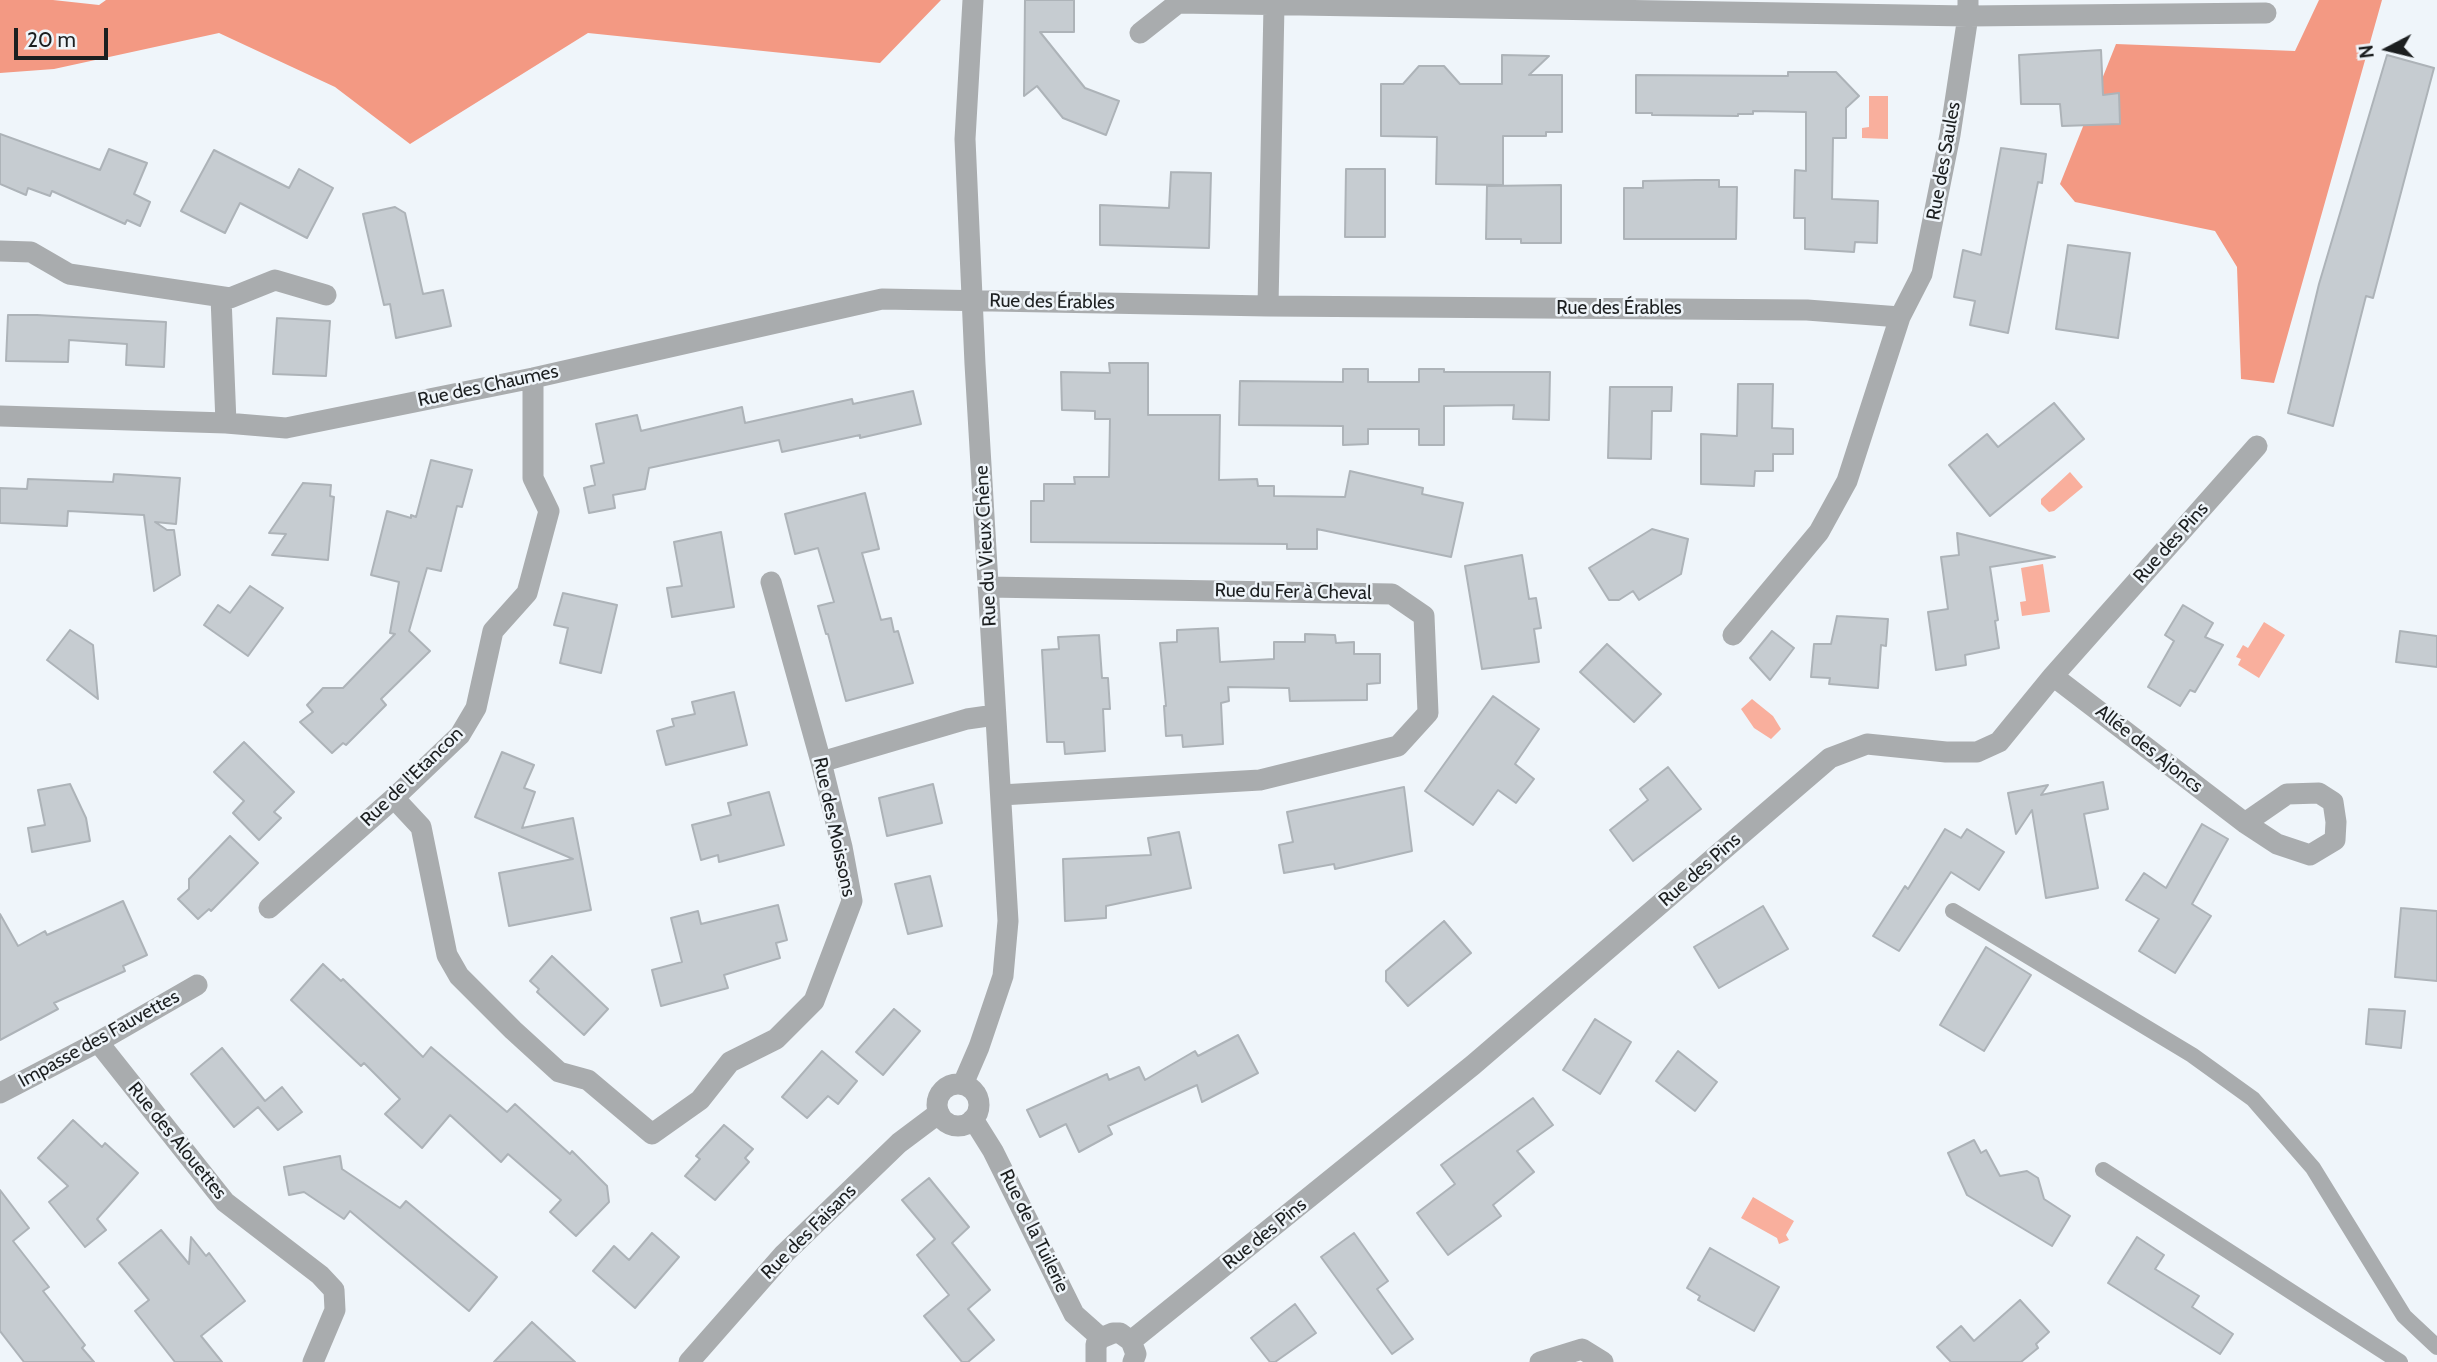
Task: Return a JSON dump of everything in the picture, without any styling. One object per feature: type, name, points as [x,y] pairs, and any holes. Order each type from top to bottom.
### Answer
[{"type":"street","name":"Rue du Vieux Chêne","points":[[963,1084],[979,1047],[1003,976],[1008,921],[965,139],[973,0]]},
{"type":"street","points":[[1140,33],[1178,3],[1968,8],[2266,13]]},
{"type":"street","points":[[1268,306],[1274,5]]},
{"type":"street","name":"Rue des Saules","points":[[1900,317],[1922,274],[1950,135],[1968,8]]},
{"type":"street","points":[[0,251],[31,252],[69,274],[221,297],[230,298],[275,280],[326,295]]},
{"type":"street","points":[[221,297],[226,423]]},
{"type":"street","name":"Rue des Chaumes","points":[[0,416],[226,423],[286,428],[533,378],[882,299],[972,300]]},
{"type":"street","name":"Rue des Érables","points":[[972,300],[1268,306],[1807,310],[1900,317]]},
{"type":"street","points":[[1733,635],[1819,532],[1847,481],[1900,317]]},
{"type":"street","name":"Rue de l'Etancon","points":[[270,908],[394,798],[460,735],[476,708],[493,631],[527,593],[549,511],[533,478],[533,378]]},
{"type":"street","name":"Rue des Pins","points":[[1132,1352],[1474,1065],[1830,758],[1867,744],[1946,752],[1977,752],[1999,742],[2053,676],[2257,446]]},
{"type":"street","name":"Rue des Moissons","points":[[394,798],[421,827],[447,955],[460,976],[559,1072],[588,1080],[653,1134],[700,1100],[730,1062],[776,1039],[814,1001],[852,901],[821,762],[771,582]]},
{"type":"street","name":"Rue du Fer à Cheval","points":[[988,587],[1392,594],[1424,616],[1428,713],[1398,746],[1260,780],[1001,795]]},
{"type":"street","name":"Allée des Ajoncs","points":[[2053,676],[2245,823]]},
{"type":"street","points":[[821,762],[967,719],[995,715]]},
{"type":"street","name":"Impasse des Fauvettes","points":[[0,1093],[98,1042],[197,985]]},
{"type":"street","name":"Rue des Alouettes","points":[[98,1042],[225,1202],[320,1275],[334,1290],[335,1310],[313,1362]]},
{"type":"street","points":[[963,1084],[975,1092],[979,1106],[968,1123],[954,1125],[948,1123],[939,1113],[938,1100],[944,1089],[963,1084]]},
{"type":"street","name":"Rue des Faisans","points":[[689,1362],[783,1254],[900,1143],[939,1113]]},
{"type":"street","name":"Rue de la Tuilerie","points":[[973,1119],[993,1150],[1074,1314],[1101,1338]]},
{"type":"street","points":[[1096,1362],[1094,1350],[1101,1338],[1107,1334],[1120,1333],[1132,1352]]},
{"type":"street","points":[[1539,1362],[1582,1349],[1603,1362]]},
{"type":"lane","points":[[1953,911],[2192,1055],[2253,1099],[2313,1168],[2404,1315],[2437,1347]]},
{"type":"lane","points":[[2103,1170],[2400,1362]]},
{"type":"shaded area","points":[[0,0],[53,0],[99,5],[106,0],[941,0],[880,63],[588,33],[410,144],[335,87],[219,33],[54,69],[0,73]]},
{"type":"shaded area","points":[[2319,0],[2382,0],[2274,383],[2241,379],[2237,267],[2215,231],[2075,202],[2060,184],[2116,44],[2295,51]]},
{"type":"shaded area","points":[[1869,96],[1888,96],[1888,139],[1862,138],[1862,128],[1869,127]]},
{"type":"shaded area","points":[[2070,472],[2083,487],[2054,511],[2049,512],[2041,504],[2041,499]]},
{"type":"shaded area","points":[[2043,564],[2050,612],[2022,616],[2020,602],[2026,601],[2021,568]]},
{"type":"shaded area","points":[[2264,622],[2285,635],[2259,678],[2238,665],[2241,659],[2236,657],[2243,645],[2248,648]]},
{"type":"shaded area","points":[[1752,699],[1773,716],[1781,729],[1771,739],[1754,728],[1741,709]]},
{"type":"shaded area","points":[[1753,1197],[1794,1221],[1786,1235],[1789,1240],[1779,1244],[1777,1238],[1741,1218]]},
{"type":"building","points":[[1025,0],[1074,0],[1074,32],[1040,32],[1085,88],[1119,101],[1106,135],[1063,118],[1037,86],[1024,96]]},
{"type":"building","points":[[2101,50],[2103,95],[2119,93],[2120,124],[2062,126],[2060,104],[2021,104],[2019,55]]},
{"type":"building","points":[[1502,55],[1549,56],[1529,75],[1562,75],[1562,132],[1546,132],[1546,136],[1503,136],[1503,185],[1436,184],[1437,137],[1381,136],[1381,84],[1403,84],[1419,66],[1444,66],[1460,84],[1502,84]]},
{"type":"building","points":[[2387,55],[2434,68],[2373,298],[2366,296],[2333,426],[2288,413],[2319,284]]},
{"type":"building","points":[[1788,72],[1836,72],[1859,96],[1846,108],[1846,138],[1833,138],[1832,199],[1878,201],[1877,243],[1855,242],[1854,252],[1805,249],[1805,218],[1794,218],[1795,170],[1806,171],[1806,112],[1753,111],[1753,114],[1738,116],[1636,113],[1636,75],[1788,76]]},
{"type":"building","points":[[0,134],[100,170],[109,149],[147,163],[134,194],[150,202],[140,226],[127,220],[125,224],[52,191],[50,196],[28,188],[26,195],[0,184]]},
{"type":"building","points":[[2001,148],[2046,154],[2042,183],[2038,182],[2008,333],[1970,325],[1975,301],[1954,297],[1963,250],[1981,255]]},
{"type":"building","points":[[214,150],[289,188],[299,169],[333,188],[307,238],[240,203],[225,233],[181,211]]},
{"type":"building","points":[[1346,169],[1385,169],[1385,237],[1345,237]]},
{"type":"building","points":[[1171,172],[1211,173],[1209,248],[1100,245],[1100,205],[1169,208]]},
{"type":"building","points":[[1719,180],[1719,187],[1737,187],[1736,239],[1624,239],[1624,188],[1643,188],[1643,181]]},
{"type":"building","points":[[1561,185],[1561,243],[1521,243],[1521,239],[1486,239],[1487,186]]},
{"type":"building","points":[[395,207],[405,213],[423,294],[443,290],[451,326],[396,338],[390,304],[384,305],[363,214]]},
{"type":"building","points":[[2068,245],[2130,253],[2118,338],[2056,329]]},
{"type":"building","points":[[8,315],[166,322],[164,367],[126,365],[127,344],[69,340],[68,362],[6,361]]},
{"type":"building","points":[[277,318],[330,321],[326,376],[273,374]]},
{"type":"building","points":[[1109,363],[1148,363],[1148,415],[1220,415],[1219,480],[1257,479],[1258,486],[1274,486],[1274,496],[1345,497],[1350,471],[1423,488],[1422,494],[1463,503],[1451,557],[1317,529],[1317,549],[1287,549],[1287,544],[1031,542],[1031,501],[1044,501],[1044,484],[1075,484],[1074,477],[1109,477],[1110,419],[1095,419],[1095,411],[1062,410],[1061,372],[1110,373]]},
{"type":"building","points":[[1343,369],[1368,369],[1368,382],[1419,382],[1419,369],[1444,369],[1444,372],[1550,372],[1549,420],[1513,419],[1514,405],[1444,406],[1444,445],[1419,445],[1419,429],[1368,429],[1368,444],[1343,445],[1343,426],[1239,425],[1240,381],[1343,382]]},
{"type":"building","points":[[1738,384],[1773,384],[1772,428],[1793,429],[1793,454],[1773,454],[1773,471],[1755,471],[1754,486],[1701,484],[1701,434],[1737,436]]},
{"type":"building","points":[[1610,387],[1672,387],[1671,411],[1652,411],[1651,459],[1608,458]]},
{"type":"building","points":[[913,391],[921,424],[782,452],[779,440],[649,468],[645,489],[613,495],[615,508],[589,513],[584,488],[595,485],[591,466],[604,463],[596,424],[637,415],[641,431],[742,407],[745,423],[852,399],[853,404]]},
{"type":"building","points":[[2054,403],[2084,439],[1990,516],[1949,465],[1987,434],[1998,447]]},
{"type":"building","points":[[431,460],[472,470],[462,507],[457,506],[441,571],[427,568],[409,631],[430,651],[381,699],[386,705],[346,745],[343,743],[332,753],[300,722],[313,712],[307,705],[323,688],[343,688],[395,634],[390,633],[399,582],[371,575],[387,511],[416,517]]},
{"type":"building","points":[[114,474],[180,478],[176,524],[155,522],[167,530],[174,530],[180,575],[154,591],[144,515],[68,511],[67,526],[0,523],[0,488],[27,489],[28,479],[113,482]]},
{"type":"building","points":[[303,483],[331,485],[330,496],[334,497],[328,560],[272,555],[286,534],[269,533]]},
{"type":"building","points":[[865,493],[879,549],[862,553],[881,620],[891,618],[894,632],[898,631],[913,683],[846,701],[818,606],[834,602],[818,548],[795,554],[785,514]]},
{"type":"building","points":[[1652,529],[1688,539],[1681,574],[1639,600],[1633,591],[1619,600],[1609,600],[1589,568]]},
{"type":"building","points":[[721,532],[734,607],[672,617],[667,588],[682,586],[674,542]]},
{"type":"building","points":[[1957,533],[2055,557],[1990,567],[1999,648],[1965,655],[1966,665],[1936,670],[1928,612],[1948,609],[1941,557],[1959,555]]},
{"type":"building","points":[[1522,555],[1529,599],[1536,598],[1541,628],[1534,629],[1539,662],[1482,669],[1465,566]]},
{"type":"building","points":[[250,586],[283,608],[248,656],[204,625],[218,605],[230,613]]},
{"type":"building","points":[[563,593],[617,605],[601,673],[560,663],[568,628],[554,625]]},
{"type":"building","points":[[2183,605],[2213,623],[2205,637],[2223,645],[2195,692],[2190,690],[2180,706],[2148,687],[2174,641],[2165,635]]},
{"type":"building","points":[[1837,616],[1888,619],[1886,646],[1881,645],[1878,688],[1829,684],[1830,678],[1811,677],[1814,644],[1831,644]]},
{"type":"building","points":[[1218,628],[1220,662],[1274,659],[1274,642],[1305,642],[1305,634],[1335,635],[1336,643],[1354,642],[1354,654],[1380,654],[1380,683],[1367,684],[1367,700],[1290,701],[1289,688],[1228,687],[1229,701],[1221,703],[1223,744],[1183,747],[1182,735],[1166,736],[1160,643],[1177,642],[1177,630]]},
{"type":"building","points":[[70,630],[93,645],[98,699],[47,660]]},
{"type":"building","points":[[1772,631],[1794,648],[1770,680],[1750,658]]},
{"type":"building","points":[[2400,631],[2437,636],[2437,667],[2396,662]]},
{"type":"building","points":[[1099,635],[1102,678],[1108,678],[1110,709],[1103,709],[1105,751],[1065,754],[1064,742],[1047,742],[1042,650],[1059,649],[1058,637]]},
{"type":"building","points":[[1607,644],[1661,694],[1634,722],[1580,672]]},
{"type":"building","points":[[734,692],[747,745],[666,765],[657,731],[674,726],[672,719],[695,714],[692,702]]},
{"type":"building","points":[[1493,696],[1539,729],[1515,764],[1534,779],[1516,803],[1498,790],[1473,825],[1425,791]]},
{"type":"building","points":[[244,742],[294,792],[274,812],[281,818],[259,840],[233,813],[244,801],[214,772]]},
{"type":"building","points":[[502,752],[534,765],[524,788],[535,792],[522,828],[573,818],[591,910],[509,926],[499,873],[573,859],[475,817]]},
{"type":"building","points":[[1668,767],[1701,809],[1633,861],[1610,830],[1648,800],[1640,789]]},
{"type":"building","points":[[2103,782],[2108,809],[2084,814],[2098,888],[2046,898],[2032,810],[2016,834],[2008,793],[2048,785],[2041,795]]},
{"type":"building","points":[[70,784],[86,818],[90,841],[32,852],[28,828],[45,825],[38,790]]},
{"type":"building","points":[[933,784],[942,823],[887,836],[879,798]]},
{"type":"building","points":[[1404,787],[1412,851],[1335,869],[1334,864],[1284,873],[1279,845],[1293,842],[1287,812]]},
{"type":"building","points":[[769,792],[784,845],[719,862],[718,855],[701,860],[692,825],[731,815],[728,803]]},
{"type":"building","points":[[2202,824],[2228,839],[2192,904],[2211,916],[2175,973],[2139,951],[2159,919],[2126,900],[2144,873],[2166,888]]},
{"type":"building","points":[[1945,829],[1961,838],[1967,829],[2004,852],[1979,890],[1951,872],[1899,951],[1873,936],[1905,886],[1908,889]]},
{"type":"building","points":[[1179,832],[1191,888],[1106,906],[1106,918],[1065,921],[1063,859],[1151,855],[1148,838]]},
{"type":"building","points":[[230,836],[258,863],[211,911],[209,909],[198,919],[178,899],[189,889],[189,879]]},
{"type":"building","points":[[930,876],[942,926],[908,934],[895,884]]},
{"type":"building","points":[[123,901],[147,955],[123,966],[125,971],[54,1003],[58,1009],[0,1040],[0,914],[18,946],[45,931],[47,935]]},
{"type":"building","points":[[778,905],[787,940],[776,943],[780,958],[724,975],[728,988],[661,1006],[652,970],[682,962],[671,918],[698,911],[701,924]]},
{"type":"building","points":[[1763,906],[1788,949],[1719,988],[1694,947]]},
{"type":"building","points":[[2401,908],[2437,911],[2437,981],[2395,977]]},
{"type":"building","points":[[1444,921],[1471,953],[1408,1006],[1386,981],[1386,971]]},
{"type":"building","points":[[1986,947],[2031,975],[1984,1051],[1940,1025]]},
{"type":"building","points":[[552,956],[608,1009],[584,1035],[537,992],[539,989],[530,981]]},
{"type":"building","points":[[323,964],[341,981],[343,979],[423,1057],[431,1047],[507,1112],[515,1104],[570,1154],[572,1151],[607,1186],[609,1202],[576,1236],[550,1212],[561,1200],[508,1154],[501,1162],[450,1115],[422,1148],[385,1114],[400,1099],[364,1063],[361,1066],[291,1000]]},
{"type":"building","points":[[894,1009],[920,1031],[883,1075],[856,1052]]},
{"type":"building","points":[[2369,1009],[2405,1011],[2401,1048],[2366,1044]]},
{"type":"building","points":[[1595,1019],[1631,1042],[1600,1094],[1563,1070]]},
{"type":"building","points":[[1238,1035],[1258,1073],[1202,1102],[1197,1085],[1108,1126],[1112,1134],[1079,1152],[1066,1124],[1040,1137],[1027,1110],[1107,1074],[1109,1080],[1139,1067],[1145,1080],[1195,1051],[1198,1056]]},
{"type":"building","points":[[222,1048],[265,1101],[282,1087],[302,1112],[278,1130],[258,1107],[234,1127],[191,1074]]},
{"type":"building","points":[[822,1051],[857,1081],[838,1104],[828,1096],[807,1118],[782,1097]]},
{"type":"building","points":[[1678,1051],[1717,1082],[1695,1111],[1656,1081]]},
{"type":"building","points":[[1533,1098],[1553,1125],[1517,1151],[1534,1172],[1493,1205],[1501,1216],[1448,1255],[1417,1213],[1455,1184],[1441,1165]]},
{"type":"building","points":[[73,1120],[102,1147],[105,1143],[138,1173],[97,1219],[106,1230],[85,1247],[49,1202],[68,1186],[38,1158]]},
{"type":"building","points":[[724,1125],[753,1149],[745,1158],[749,1162],[715,1200],[685,1176],[700,1159],[696,1156]]},
{"type":"building","points":[[1974,1140],[1981,1153],[1986,1150],[2000,1176],[2027,1171],[2038,1178],[2044,1199],[2070,1216],[2052,1246],[1967,1195],[1948,1153]]},
{"type":"building","points":[[340,1156],[342,1169],[400,1208],[406,1201],[497,1277],[469,1311],[350,1211],[344,1219],[304,1192],[289,1195],[284,1167]]},
{"type":"building","points":[[929,1178],[969,1227],[952,1243],[990,1290],[968,1309],[994,1340],[968,1362],[962,1362],[924,1316],[949,1295],[917,1255],[935,1239],[902,1200]]},
{"type":"building","points":[[0,1190],[29,1228],[13,1241],[49,1287],[43,1291],[85,1345],[82,1348],[94,1362],[24,1362],[0,1331]]},
{"type":"building","points":[[161,1230],[189,1264],[191,1237],[206,1256],[209,1253],[245,1301],[201,1336],[222,1362],[175,1362],[135,1311],[149,1300],[119,1263]]},
{"type":"building","points":[[652,1233],[679,1257],[635,1308],[593,1271],[614,1246],[629,1260]]},
{"type":"building","points":[[1354,1233],[1388,1281],[1377,1289],[1413,1339],[1392,1354],[1321,1257]]},
{"type":"building","points":[[2137,1237],[2164,1255],[2155,1269],[2199,1296],[2192,1307],[2233,1334],[2220,1354],[2108,1283]]},
{"type":"building","points":[[1710,1248],[1779,1287],[1754,1331],[1698,1300],[1700,1296],[1687,1288]]},
{"type":"building","points":[[2020,1300],[2049,1332],[2036,1344],[2038,1348],[2021,1362],[1951,1362],[1937,1347],[1961,1326],[1974,1341]]},
{"type":"building","points":[[1295,1304],[1316,1333],[1275,1362],[1270,1362],[1251,1338]]},
{"type":"building","points":[[532,1322],[575,1362],[494,1362]]}]
